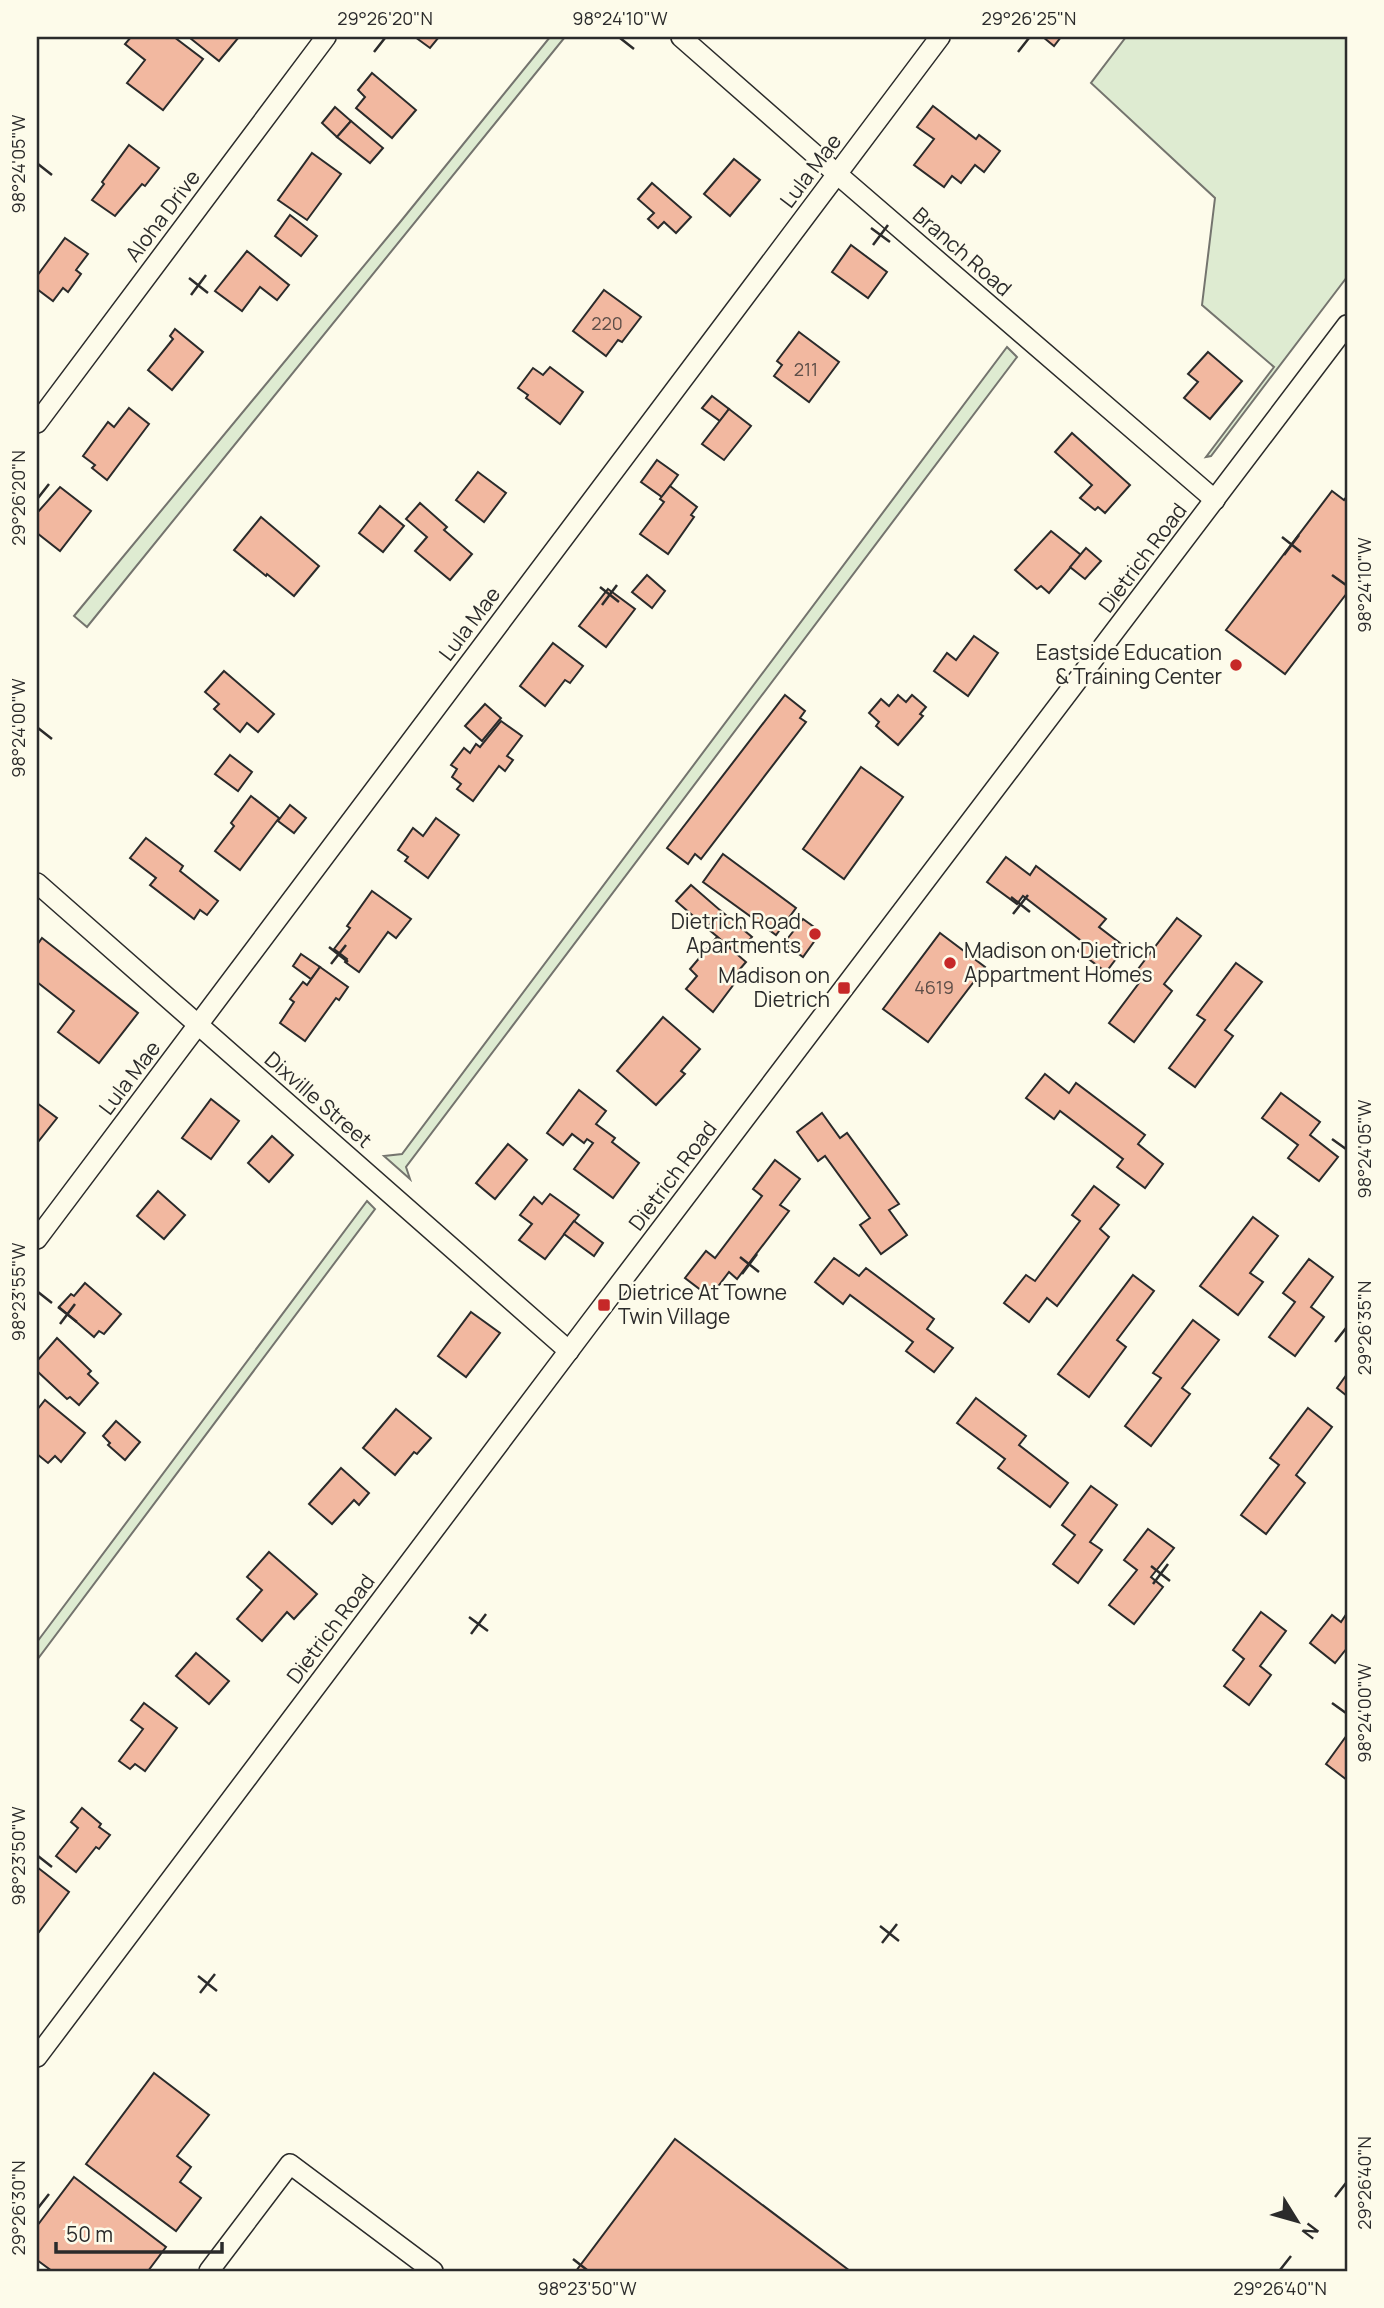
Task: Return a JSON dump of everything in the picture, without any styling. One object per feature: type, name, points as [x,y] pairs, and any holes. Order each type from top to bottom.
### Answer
[{"type":"street","name":"Aloha Drive","points":[[37,423],[326,37]]},
{"type":"street","name":"Branch Road","points":[[681,37],[1215,499]]},
{"type":"street","name":"Lula Mae","points":[[37,1239],[940,37]]},
{"type":"street","name":"Dietrich Road","points":[[37,2057],[1347,325]]},
{"type":"street","name":"Dixville Street","points":[[37,884],[569,1351]]},
{"type":"street","points":[[209,2271],[289,2164],[433,2271]]},
{"type":"green space","points":[[550,37],[565,37],[87,627],[74,616]]},
{"type":"green space","points":[[1126,37],[1347,37],[1347,277],[1211,456],[1206,457],[1274,367],[1202,305],[1215,198],[1091,83]]},
{"type":"green space","points":[[1007,347],[1017,357],[406,1167],[410,1179],[384,1156],[402,1154]]},
{"type":"green space","points":[[367,1201],[375,1209],[37,1660],[37,1642]]},
{"type":"building","points":[[131,37],[174,37],[203,59],[163,110],[127,83],[145,60],[125,44]]},
{"type":"building","points":[[239,37],[219,61],[190,38]]},
{"type":"building","points":[[415,37],[439,37],[430,48]]},
{"type":"building","points":[[1043,37],[1061,37],[1054,46]]},
{"type":"building","points":[[372,73],[416,110],[392,138],[356,108],[365,97],[358,90]]},
{"type":"building","points":[[933,106],[976,139],[979,135],[1000,151],[984,172],[975,165],[961,183],[952,176],[944,187],[914,165],[934,139],[917,127]]},
{"type":"building","points":[[335,107],[351,121],[337,137],[322,123]]},
{"type":"building","points":[[351,121],[383,148],[370,163],[337,137]]},
{"type":"building","points":[[129,145],[159,168],[115,216],[92,200]]},
{"type":"building","points":[[312,153],[341,174],[307,220],[278,200]]},
{"type":"building","points":[[734,159],[760,180],[730,216],[704,194]]},
{"type":"building","points":[[652,183],[691,217],[676,233],[664,222],[658,228],[648,219],[654,213],[638,199]]},
{"type":"building","points":[[290,215],[317,236],[301,256],[275,236]]},
{"type":"building","points":[[65,238],[88,254],[76,270],[81,274],[68,292],[63,288],[53,301],[37,289],[37,276]]},
{"type":"building","points":[[851,245],[887,272],[868,298],[832,272]]},
{"type":"building","points":[[247,251],[289,285],[277,300],[260,287],[242,311],[215,291]]},
{"type":"building","points":[[604,290],[641,317],[622,342],[618,340],[606,356],[573,331]]},
{"type":"building","points":[[175,329],[203,352],[172,390],[148,370],[173,339],[170,336]]},
{"type":"building","points":[[799,332],[839,362],[809,402],[774,376],[782,365],[777,361]]},
{"type":"building","points":[[1208,352],[1242,381],[1210,419],[1184,398],[1198,382],[1188,374]]},
{"type":"building","points":[[550,367],[583,392],[560,424],[526,398],[528,395],[518,388],[533,368],[543,375]]},
{"type":"building","points":[[712,396],[729,409],[720,421],[702,408]]},
{"type":"building","points":[[129,408],[149,424],[107,480],[92,468],[95,465],[83,456],[108,422],[114,427]]},
{"type":"building","points":[[729,409],[751,426],[724,460],[702,444]]},
{"type":"building","points":[[1072,433],[1130,485],[1105,513],[1098,507],[1095,510],[1080,498],[1092,485],[1055,452]]},
{"type":"building","points":[[657,460],[678,475],[662,497],[641,482]]},
{"type":"building","points":[[478,472],[506,493],[484,522],[456,500]]},
{"type":"building","points":[[670,486],[697,507],[691,515],[694,517],[668,554],[640,534],[664,502],[660,499]]},
{"type":"building","points":[[60,487],[91,511],[60,551],[37,533],[37,513]]},
{"type":"building","points":[[1332,491],[1344,500],[1347,496],[1347,593],[1285,674],[1226,630]]},
{"type":"building","points":[[420,503],[447,527],[444,530],[472,554],[450,580],[415,551],[427,537],[406,519]]},
{"type":"building","points":[[380,506],[404,526],[383,552],[359,533]]},
{"type":"building","points":[[261,517],[319,566],[294,596],[234,550]]},
{"type":"building","points":[[1051,531],[1081,555],[1049,593],[1041,586],[1037,589],[1015,570]]},
{"type":"building","points":[[1086,548],[1101,561],[1085,579],[1070,567]]},
{"type":"building","points":[[647,575],[665,591],[652,608],[632,592]]},
{"type":"building","points":[[608,589],[635,609],[606,647],[579,626]]},
{"type":"building","points":[[974,636],[998,653],[968,696],[934,671],[947,653],[956,660]]},
{"type":"building","points":[[553,643],[583,666],[570,683],[565,680],[545,706],[520,686]]},
{"type":"building","points":[[224,671],[274,714],[258,732],[247,723],[240,732],[214,709],[219,704],[205,692]]},
{"type":"building","points":[[785,695],[805,711],[800,718],[806,722],[701,859],[695,854],[688,864],[667,848]]},
{"type":"building","points":[[898,695],[906,702],[912,695],[926,707],[920,714],[923,716],[898,745],[876,726],[879,722],[869,713],[881,699],[889,706]]},
{"type":"building","points":[[485,704],[501,718],[482,741],[465,726]]},
{"type":"building","points":[[501,721],[522,736],[507,756],[513,760],[505,771],[499,766],[473,801],[457,789],[461,784],[452,777],[457,769],[451,765],[464,748],[470,753],[476,744],[480,747]]},
{"type":"building","points":[[230,755],[252,772],[238,791],[215,774]]},
{"type":"building","points":[[861,767],[903,797],[844,879],[803,849]]},
{"type":"building","points":[[251,796],[279,818],[240,870],[215,851],[234,826],[231,823]]},
{"type":"building","points":[[290,805],[306,818],[294,833],[278,821]]},
{"type":"building","points":[[436,818],[459,835],[428,878],[405,861],[408,857],[398,850],[413,828],[423,836]]},
{"type":"building","points":[[146,838],[183,866],[180,871],[218,901],[207,915],[200,910],[194,919],[150,885],[156,878],[130,858]]},
{"type":"building","points":[[723,854],[796,908],[776,935],[703,882]]},
{"type":"building","points":[[1006,857],[1030,875],[1036,866],[1106,919],[1099,927],[1125,947],[1106,972],[1078,951],[1084,943],[1023,896],[1017,904],[987,882]]},
{"type":"building","points":[[691,885],[721,911],[707,928],[676,901]]},
{"type":"building","points":[[372,891],[411,919],[396,938],[388,932],[359,972],[345,962],[347,959],[334,949]]},
{"type":"building","points":[[721,911],[752,937],[738,954],[707,928]]},
{"type":"building","points":[[1177,918],[1201,936],[1164,984],[1172,991],[1134,1042],[1109,1023],[1145,975],[1138,969]]},
{"type":"building","points":[[803,919],[821,932],[803,957],[784,943]]},
{"type":"building","points":[[940,933],[985,967],[928,1042],[883,1009]]},
{"type":"building","points":[[717,937],[746,962],[733,977],[737,980],[713,1012],[686,989],[697,976],[690,969]]},
{"type":"building","points":[[42,938],[138,1013],[99,1063],[58,1032],[74,1011],[37,982],[37,945]]},
{"type":"building","points":[[301,954],[320,967],[311,979],[293,966]]},
{"type":"building","points":[[1236,963],[1262,982],[1225,1030],[1233,1036],[1195,1087],[1169,1068],[1205,1020],[1197,1015]]},
{"type":"building","points":[[320,967],[348,987],[339,1000],[336,998],[305,1041],[280,1023],[294,1002],[290,999],[303,982],[307,985]]},
{"type":"building","points":[[663,1017],[700,1049],[681,1071],[685,1074],[656,1105],[617,1071]]},
{"type":"building","points":[[1045,1074],[1069,1093],[1076,1083],[1145,1135],[1138,1144],[1163,1164],[1145,1188],[1117,1167],[1123,1159],[1060,1111],[1054,1119],[1026,1098]]},
{"type":"building","points":[[579,1090],[606,1111],[596,1124],[615,1138],[612,1142],[639,1163],[613,1198],[574,1169],[593,1143],[587,1139],[584,1143],[572,1134],[563,1145],[547,1133]]},
{"type":"building","points":[[1281,1093],[1320,1122],[1310,1135],[1338,1157],[1319,1181],[1288,1158],[1298,1145],[1262,1118]]},
{"type":"building","points":[[211,1099],[239,1121],[211,1159],[182,1138]]},
{"type":"building","points":[[37,1103],[57,1118],[38,1142],[37,1141]]},
{"type":"building","points":[[822,1113],[840,1138],[847,1133],[899,1204],[889,1210],[907,1235],[881,1254],[860,1225],[870,1218],[825,1156],[818,1161],[797,1132]]},
{"type":"building","points":[[272,1136],[293,1155],[269,1182],[248,1163]]},
{"type":"building","points":[[508,1144],[527,1160],[495,1199],[476,1183]]},
{"type":"building","points":[[775,1160],[800,1179],[780,1205],[789,1211],[737,1279],[729,1272],[710,1297],[685,1278],[706,1251],[715,1258],[762,1196],[753,1189]]},
{"type":"building","points":[[1094,1186],[1119,1205],[1100,1229],[1109,1237],[1057,1306],[1047,1298],[1029,1322],[1004,1303],[1026,1275],[1035,1281],[1080,1221],[1072,1215]]},
{"type":"building","points":[[158,1191],[185,1215],[164,1239],[137,1216]]},
{"type":"building","points":[[550,1194],[579,1215],[545,1259],[519,1240],[532,1224],[520,1215],[534,1197],[542,1204]]},
{"type":"building","points":[[1253,1217],[1278,1236],[1250,1273],[1263,1282],[1238,1315],[1200,1286]]},
{"type":"building","points":[[574,1221],[603,1243],[594,1256],[564,1234]]},
{"type":"building","points":[[834,1258],[859,1276],[866,1268],[934,1319],[927,1329],[953,1348],[934,1372],[906,1351],[913,1342],[850,1295],[843,1304],[815,1282]]},
{"type":"building","points":[[1309,1259],[1333,1277],[1311,1307],[1324,1317],[1295,1356],[1269,1337],[1295,1302],[1283,1293]]},
{"type":"building","points":[[1133,1275],[1154,1291],[1117,1340],[1126,1347],[1089,1397],[1058,1374]]},
{"type":"building","points":[[85,1283],[121,1314],[104,1334],[99,1331],[94,1337],[59,1307]]},
{"type":"building","points":[[471,1312],[500,1333],[466,1377],[438,1356]]},
{"type":"building","points":[[1193,1320],[1219,1340],[1182,1388],[1190,1394],[1151,1446],[1125,1426],[1161,1378],[1153,1373]]},
{"type":"building","points":[[57,1338],[91,1371],[88,1374],[98,1383],[79,1405],[70,1397],[67,1399],[37,1371],[37,1361]]},
{"type":"building","points":[[1347,1374],[1347,1396],[1337,1388]]},
{"type":"building","points":[[976,1398],[1026,1436],[1019,1445],[1068,1483],[1050,1507],[998,1468],[1005,1459],[957,1423]]},
{"type":"building","points":[[45,1400],[85,1433],[61,1462],[55,1456],[48,1463],[37,1454],[37,1410]]},
{"type":"building","points":[[1308,1408],[1332,1427],[1296,1475],[1305,1483],[1266,1534],[1241,1515],[1279,1465],[1270,1458]]},
{"type":"building","points":[[396,1409],[431,1438],[417,1454],[414,1452],[395,1475],[363,1448]]},
{"type":"building","points":[[116,1421],[140,1442],[125,1460],[108,1445],[110,1443],[103,1436]]},
{"type":"building","points":[[341,1468],[369,1493],[359,1505],[354,1500],[332,1524],[309,1504]]},
{"type":"building","points":[[1091,1486],[1117,1505],[1090,1542],[1102,1550],[1078,1583],[1053,1564],[1075,1535],[1062,1525]]},
{"type":"building","points":[[1148,1529],[1174,1548],[1151,1577],[1163,1587],[1134,1624],[1109,1605],[1137,1570],[1124,1560]]},
{"type":"building","points":[[269,1552],[317,1594],[294,1619],[287,1612],[262,1641],[237,1619],[262,1590],[247,1577]]},
{"type":"building","points":[[1261,1612],[1286,1631],[1260,1666],[1271,1675],[1249,1705],[1224,1686],[1244,1659],[1233,1650]]},
{"type":"building","points":[[1347,1613],[1347,1648],[1335,1663],[1310,1643],[1332,1615],[1341,1622]]},
{"type":"building","points":[[196,1653],[229,1681],[209,1704],[176,1676]]},
{"type":"building","points":[[144,1703],[177,1728],[145,1771],[135,1764],[130,1769],[119,1761],[143,1729],[131,1720]]},
{"type":"building","points":[[1347,1735],[1347,1780],[1326,1764]]},
{"type":"building","points":[[82,1808],[110,1835],[99,1849],[96,1847],[76,1872],[56,1856],[78,1828],[71,1822]]},
{"type":"building","points":[[37,1867],[69,1892],[39,1932],[37,1931]]},
{"type":"building","points":[[154,2073],[209,2115],[177,2156],[191,2167],[180,2182],[201,2198],[176,2231],[86,2164]]},
{"type":"building","points":[[675,2139],[850,2271],[576,2271]]},
{"type":"building","points":[[74,2177],[166,2247],[148,2271],[52,2271],[37,2260],[37,2226]]},
{"type":"place","name":"Eastside Education & Training Center","points":[[1236,665]]},
{"type":"place","name":"Dietrich Road Apartments","points":[[815,934]]},
{"type":"place","name":"Madison on Dietrich Appartment Homes","points":[[950,963]]},
{"type":"place","name":"Madison on Dietrich","points":[[844,988]]},
{"type":"place","name":"Dietrice At Towne Twin Village","points":[[604,1305]]}]
